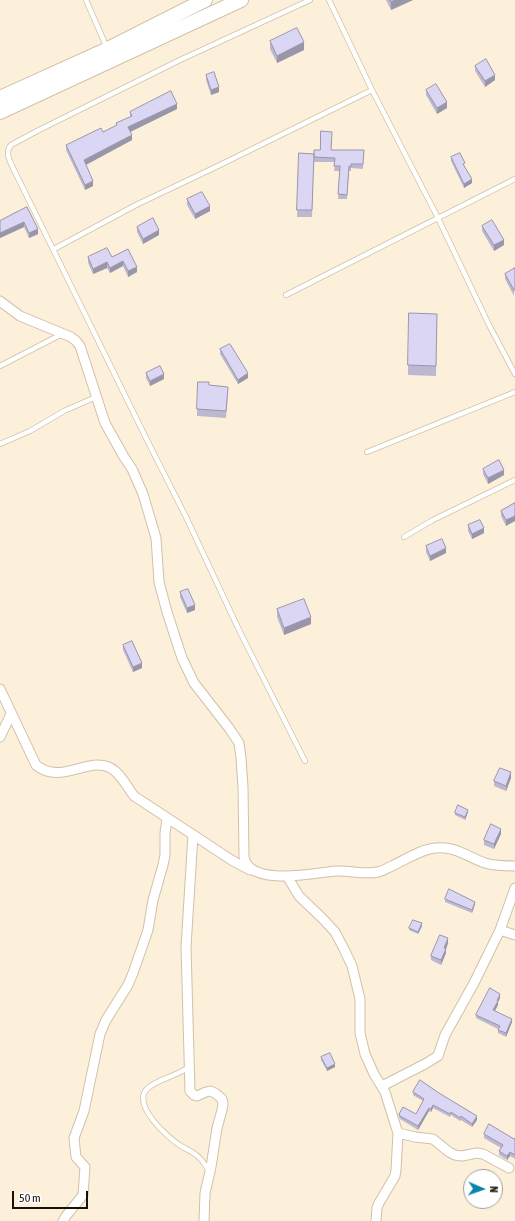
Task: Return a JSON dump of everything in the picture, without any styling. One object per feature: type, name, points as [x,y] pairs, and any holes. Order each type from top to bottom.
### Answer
[{"type":"main road","points":[[0,98],[108,49],[205,0]]},
{"type":"main road","points":[[0,112],[241,0]]},
{"type":"street","points":[[0,301],[20,316],[71,337],[80,346],[105,423],[132,469],[143,494],[156,538],[159,582],[182,658],[194,683],[239,743],[243,787],[244,857],[246,863],[256,872]]},
{"type":"street","points":[[0,689],[36,765],[42,770],[51,773],[63,773],[87,767],[105,766],[115,771],[134,796],[233,861],[256,872],[287,876],[337,871],[378,872],[426,850],[435,848],[453,849],[486,863],[500,866],[515,866]]},
{"type":"street","points":[[0,737],[11,714]]},
{"type":"street","points":[[64,1221],[66,1216],[83,1195],[86,1167],[76,1157],[74,1138],[84,1111],[100,1034],[106,1020],[128,986],[148,930],[153,900],[165,855],[165,833],[167,819]]},
{"type":"street","points":[[193,834],[186,947],[190,1091],[197,1096],[210,1091],[222,1099],[222,1110],[204,1198],[204,1221]]},
{"type":"street","points":[[287,876],[299,896],[335,932],[352,966],[360,999],[360,1026],[365,1054],[374,1074],[385,1092],[398,1133],[398,1154],[395,1176],[379,1203],[376,1221]]},
{"type":"street","points":[[382,1086],[438,1056],[445,1035],[474,984],[500,930],[515,888]]},
{"type":"street","points":[[500,930],[515,935]]},
{"type":"street","points":[[398,1133],[433,1139],[455,1155],[462,1156],[477,1152],[509,1168]]},
{"type":"lane","points":[[86,0],[108,49]]},
{"type":"lane","points":[[305,761],[240,632],[186,517],[8,156],[9,147],[39,130],[180,60],[310,0]]},
{"type":"lane","points":[[329,0],[372,90],[438,218],[489,325],[515,374]]},
{"type":"lane","points":[[54,249],[136,205],[372,90]]},
{"type":"lane","points":[[286,295],[515,179]]},
{"type":"lane","points":[[0,366],[62,334]]},
{"type":"lane","points":[[367,452],[515,392]]},
{"type":"lane","points":[[0,444],[30,431],[64,411],[96,397]]},
{"type":"lane","points":[[404,537],[433,520],[515,480]]},
{"type":"lane","points":[[189,1067],[180,1073],[155,1083],[147,1089],[144,1094],[145,1106],[149,1115],[158,1127],[181,1146],[196,1154],[210,1170]]},
{"type":"building","points":[[297,28],[304,42],[277,56],[270,41]]},
{"type":"building","points":[[486,59],[495,75],[485,81],[475,66]]},
{"type":"building","points":[[214,72],[219,87],[211,90],[206,75]]},
{"type":"building","points":[[436,84],[447,102],[437,108],[426,90]]},
{"type":"building","points":[[171,91],[177,104],[128,127],[132,135],[84,160],[93,181],[85,185],[66,145],[101,128],[103,132],[117,125],[116,123],[132,116],[130,112]]},
{"type":"building","points":[[321,131],[332,132],[331,150],[364,150],[363,164],[351,164],[351,167],[349,166],[347,195],[338,194],[340,166],[334,166],[335,158],[314,157],[314,150],[320,150]]},
{"type":"building","points":[[299,153],[314,154],[312,210],[297,210]]},
{"type":"building","points":[[460,153],[465,163],[463,164],[472,179],[464,184],[451,157]]},
{"type":"building","points":[[202,192],[210,206],[195,214],[187,199]]},
{"type":"building","points":[[27,207],[38,229],[29,233],[24,222],[0,233],[0,221]]},
{"type":"building","points":[[153,218],[159,230],[143,239],[137,227]]},
{"type":"building","points":[[492,220],[504,240],[494,245],[482,226]]},
{"type":"building","points":[[107,248],[112,257],[128,249],[137,267],[128,271],[123,261],[110,268],[107,262],[93,269],[88,257]]},
{"type":"building","points":[[515,268],[515,290],[514,290],[505,274]]},
{"type":"building","points":[[409,313],[437,314],[436,366],[408,365]]},
{"type":"building","points":[[230,344],[248,373],[238,380],[220,349]]},
{"type":"building","points":[[160,366],[164,374],[150,381],[146,373]]},
{"type":"building","points":[[198,382],[209,382],[209,385],[228,387],[226,411],[197,409]]},
{"type":"building","points":[[499,460],[504,470],[488,478],[483,469]]},
{"type":"building","points":[[515,503],[515,516],[506,520],[501,511]]},
{"type":"building","points":[[480,520],[484,528],[472,534],[468,525]]},
{"type":"building","points":[[442,539],[446,548],[430,556],[426,546]]},
{"type":"building","points":[[188,589],[195,605],[187,608],[180,592]]},
{"type":"building","points":[[304,599],[311,617],[284,628],[277,609]]},
{"type":"building","points":[[132,641],[142,663],[133,667],[123,645]]},
{"type":"building","points":[[500,768],[511,772],[506,786],[494,781]]},
{"type":"building","points":[[458,805],[468,810],[465,817],[455,813]]},
{"type":"building","points":[[491,824],[501,829],[494,844],[484,840]]},
{"type":"building","points":[[449,889],[475,902],[472,910],[445,899]]},
{"type":"building","points":[[413,920],[422,923],[418,932],[409,928]]},
{"type":"building","points":[[440,935],[448,938],[444,948],[446,949],[441,960],[431,956]]},
{"type":"building","points":[[490,988],[500,994],[493,1010],[512,1019],[506,1033],[498,1030],[500,1026],[476,1015]]},
{"type":"building","points":[[330,1053],[335,1064],[327,1068],[321,1057]]},
{"type":"building","points":[[420,1080],[477,1116],[472,1124],[461,1116],[460,1118],[451,1112],[450,1114],[433,1105],[431,1109],[429,1108],[418,1126],[400,1116],[399,1114],[403,1107],[416,1114],[424,1099],[413,1092]]},
{"type":"building","points":[[489,1124],[514,1139],[515,1138],[515,1155],[510,1152],[507,1156],[499,1151],[503,1145],[484,1134]]}]
